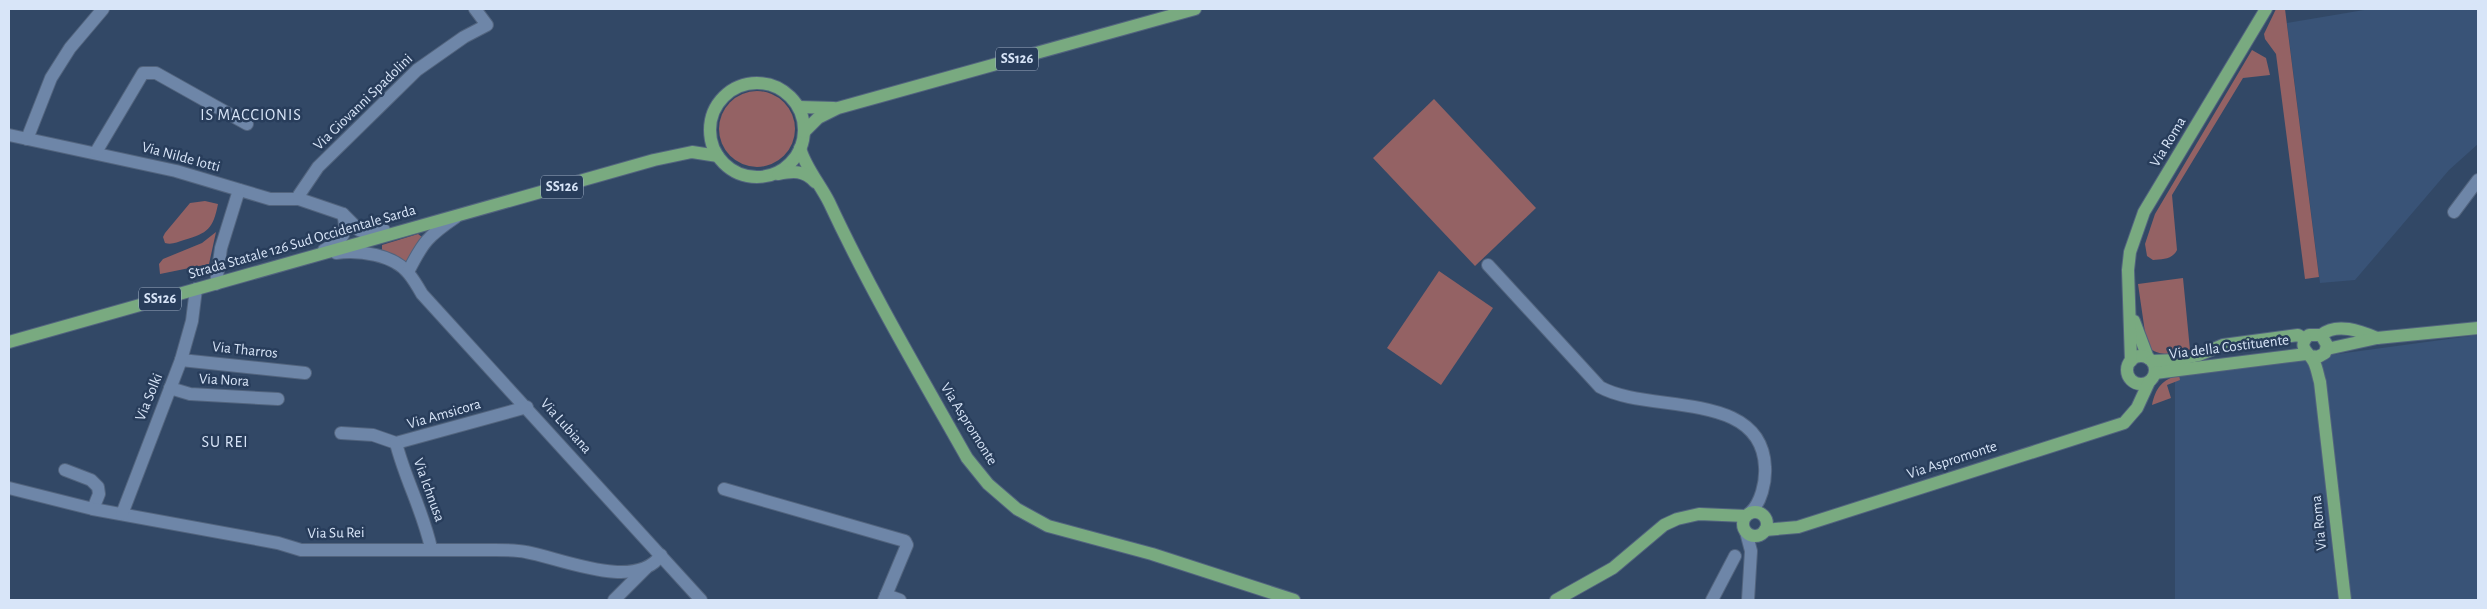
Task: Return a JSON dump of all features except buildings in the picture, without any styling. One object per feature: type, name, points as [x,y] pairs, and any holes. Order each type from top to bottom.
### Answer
[{"type":"main road","name":"SS126","points":[[804,132],[818,118],[838,108],[1195,9]]},
{"type":"main road","name":"Via Roma","points":[[2132,381],[2127,370],[2130,361],[2130,252],[2144,212],[2266,9]]},
{"type":"main road","name":"SS126","points":[[665,158],[688,149],[699,142],[709,129],[712,114],[718,101],[729,91],[742,84],[757,82],[771,84],[784,91],[799,107],[838,108]]},
{"type":"main road","points":[[709,129],[711,143],[718,156],[728,167],[741,175],[756,177],[771,175],[789,165],[800,148],[804,132],[799,107]]},
{"type":"main road","name":"Via Aspromonte","points":[[800,148],[803,158],[825,194],[857,263],[963,450],[995,490],[1017,509],[1048,526],[1152,554],[1294,600]]},
{"type":"main road","name":"SS126","points":[[460,215],[665,158],[692,152],[718,156]]},
{"type":"main road","name":"Via Aspromonte","points":[[771,175],[801,172],[809,176],[825,194]]},
{"type":"main road","name":"Strada Statale 126 Sud Occidentale Sarda","points":[[9,342],[196,289],[216,278],[310,257],[460,215]]},
{"type":"main road","name":"Via Roma","points":[[2129,302],[2137,333],[2151,368]]},
{"type":"main road","points":[[2321,335],[2326,331],[2351,328],[2377,338]]},
{"type":"main road","points":[[2326,351],[2326,341],[2321,335],[2312,334],[2305,339],[2303,347],[2308,355],[2318,357],[2326,351],[2377,338],[2478,328]]},
{"type":"main road","name":"Via della Costituente","points":[[2151,368],[2199,355],[2213,348],[2298,335],[2305,339]]},
{"type":"main road","points":[[2213,348],[2212,359],[2217,364]]},
{"type":"main road","name":"Via Roma","points":[[2320,382],[2326,351]]},
{"type":"main road","name":"Via Roma","points":[[2308,355],[2315,364],[2320,382],[2344,600]]},
{"type":"main road","name":"Via della Costituente","points":[[2151,368],[2308,355]]},
{"type":"main road","points":[[2130,361],[2137,357],[2151,368],[2140,384],[2132,381],[2134,404],[2131,415]]},
{"type":"main road","name":"Via Aspromonte","points":[[1556,600],[1613,568],[1664,525],[1677,519],[1699,514],[1732,517],[1758,525],[1798,527],[2124,423],[2137,408],[2151,368]]},
{"type":"street","points":[[27,139],[51,78],[70,48],[103,9]]},
{"type":"street","name":"Via Giovanni Spadolini","points":[[299,199],[299,194],[318,167],[417,70],[464,37],[487,25],[474,9]]},
{"type":"street","points":[[96,152],[143,73],[156,73],[247,124]]},
{"type":"street","name":"Via Nilde Iotti","points":[[9,135],[96,152],[176,171],[270,198],[299,199],[343,214],[359,230],[370,234],[400,226],[416,227]]},
{"type":"street","points":[[2454,212],[2478,180]]},
{"type":"street","points":[[216,278],[222,248],[239,190]]},
{"type":"street","points":[[310,257],[340,242],[346,229],[343,214]]},
{"type":"street","points":[[408,272],[422,244],[432,233],[460,215]]},
{"type":"street","name":"Via Lubiana","points":[[310,257],[363,252],[376,254],[408,272],[422,294],[701,600]]},
{"type":"street","points":[[1488,265],[1600,387],[1614,395],[1700,409],[1733,417],[1744,424],[1759,444],[1765,462],[1765,478],[1760,496],[1758,525],[1751,551],[1748,600]]},
{"type":"street","name":"Via Solki","points":[[122,514],[181,360],[192,321],[196,289]]},
{"type":"street","name":"Via Tharros","points":[[181,360],[305,373]]},
{"type":"street","name":"Via Nora","points":[[170,388],[190,394],[278,399]]},
{"type":"street","name":"Via Amsicora","points":[[341,433],[373,435],[396,443],[527,407]]},
{"type":"street","name":"Via Ichnusa","points":[[396,443],[401,464],[426,524],[431,548]]},
{"type":"street","points":[[66,470],[91,480],[98,487],[99,494],[93,509]]},
{"type":"street","name":"Via Su Rei","points":[[9,488],[93,509],[278,543],[301,550],[431,548],[526,552],[580,568],[618,573],[646,568],[657,562],[662,555]]},
{"type":"street","points":[[724,489],[905,541],[907,545],[885,598],[900,600]]},
{"type":"street","points":[[1712,600],[1736,556]]},
{"type":"street","points":[[614,600],[646,568]]},
{"type":"shaded area","points":[[2276,9],[2285,9],[2319,277],[2305,279],[2276,54],[2265,39],[2264,34]]},
{"type":"shaded area","points":[[2370,9],[2478,9],[2478,144],[2449,170],[2355,280],[2320,283],[2287,23]]},
{"type":"shaded area","points":[[2252,50],[2266,58],[2270,75],[2243,78],[2172,195],[2177,250],[2170,257],[2153,260],[2147,256],[2145,244],[2155,214]]},
{"type":"shaded area","points":[[757,91],[772,94],[784,102],[792,114],[795,129],[792,144],[784,156],[772,164],[757,167],[742,164],[730,156],[722,144],[719,129],[722,114],[730,102],[742,94]]},
{"type":"shaded area","points":[[1434,99],[1536,208],[1475,266],[1373,158]]},
{"type":"shaded area","points":[[205,201],[218,204],[214,219],[208,229],[199,235],[170,244],[165,243],[163,237],[165,233],[190,203]]},
{"type":"shaded area","points":[[216,232],[209,264],[160,274],[159,264],[163,259],[202,243]]},
{"type":"shaded area","points":[[418,234],[422,237],[406,265],[382,251],[382,245]]},
{"type":"shaded area","points":[[1439,271],[1493,308],[1441,385],[1387,348]]},
{"type":"shaded area","points":[[2183,278],[2190,350],[2173,354],[2162,354],[2147,346],[2138,284]]},
{"type":"shaded area","points":[[2478,335],[2478,600],[2175,600],[2175,376]]},
{"type":"shaded area","points":[[2179,375],[2180,380],[2167,385],[2171,398],[2152,405],[2161,385],[2168,379]]},
{"type":"district","name":"IS MACCIONIS","points":[[251,115]]},
{"type":"district","name":"SU REI","points":[[225,442]]}]
